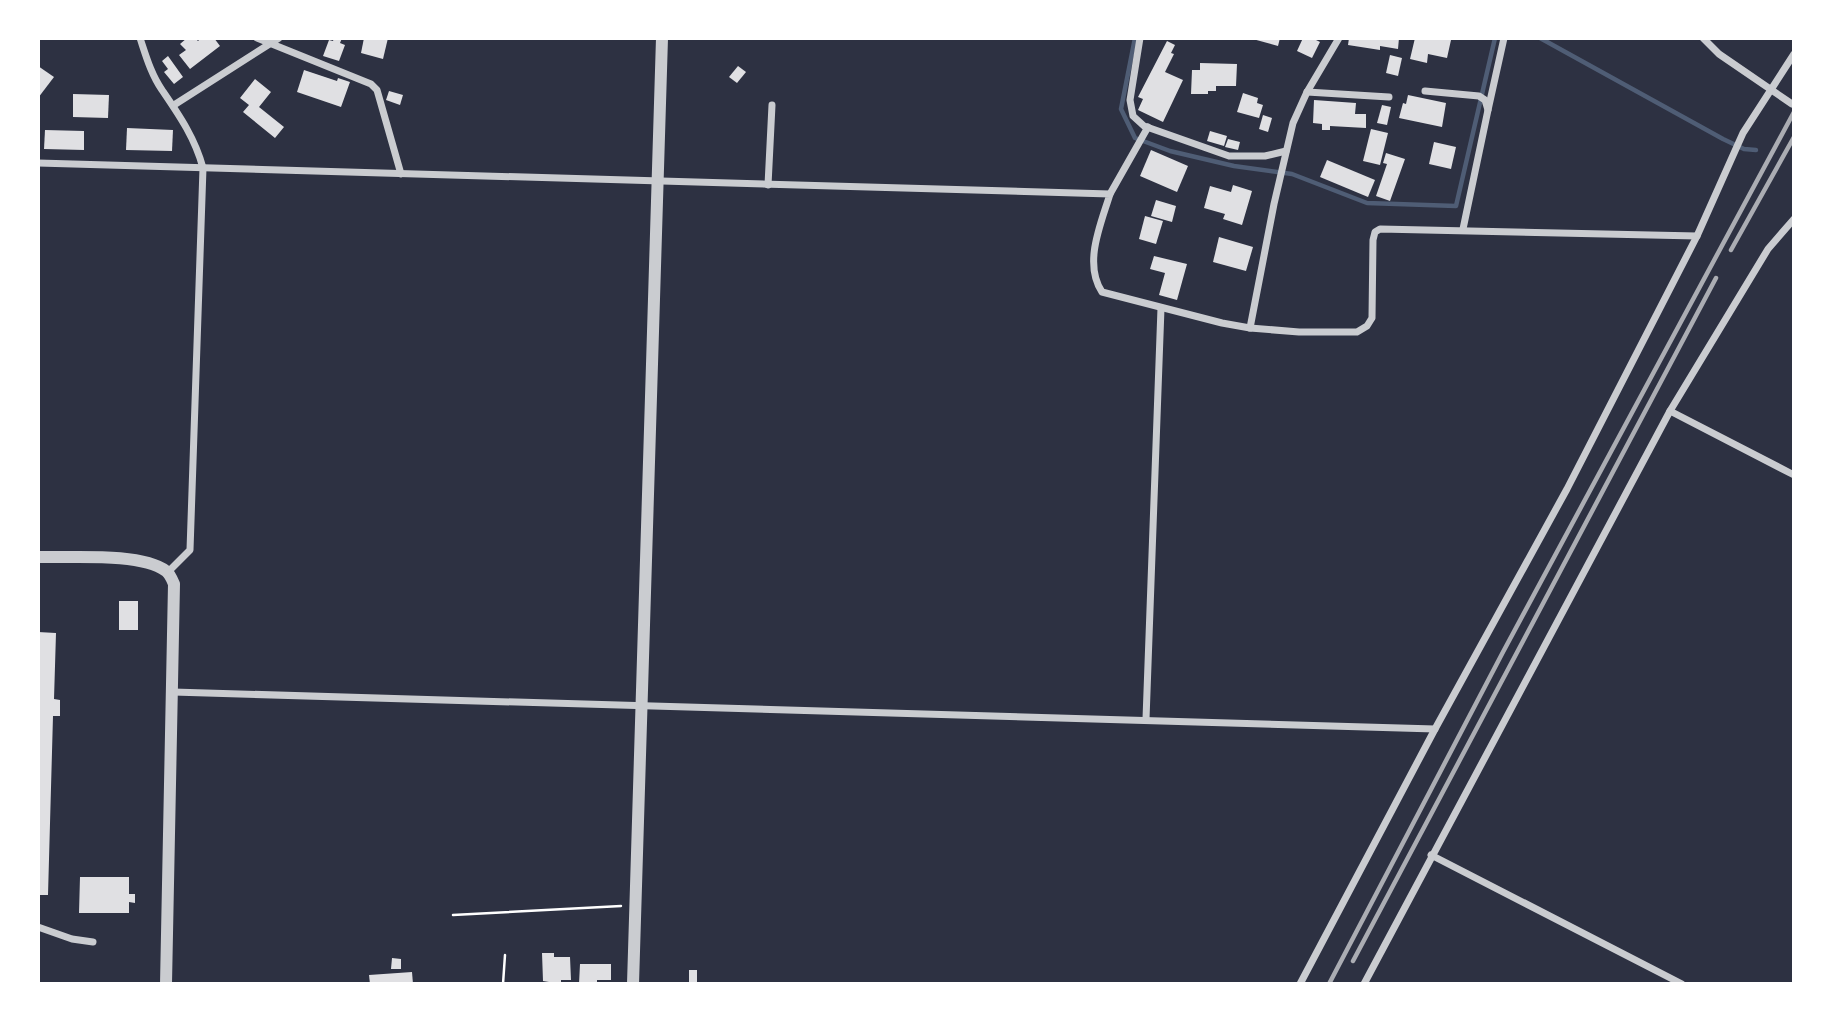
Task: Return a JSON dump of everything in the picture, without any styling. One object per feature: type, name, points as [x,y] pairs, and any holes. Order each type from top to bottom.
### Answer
[{"type":"street","points":[[140,38],[161,89],[174,106],[198,149],[203,168],[190,550],[168,572]]},
{"type":"street","points":[[257,38],[371,84],[377,90],[401,174]]},
{"type":"street","points":[[174,106],[279,38]]},
{"type":"street","points":[[633,984],[662,38]]},
{"type":"street","points":[[1140,38],[1130,100],[1133,116],[1148,127],[1229,156],[1265,156],[1286,151]]},
{"type":"street","points":[[1250,328],[1293,123],[1307,92],[1339,38]]},
{"type":"street","points":[[1463,229],[1504,38]]},
{"type":"street","points":[[1703,38],[1719,54],[1792,104]]},
{"type":"street","points":[[1300,984],[1435,729],[1567,489],[1697,236],[1743,133],[1794,54]]},
{"type":"street","points":[[1426,91],[1479,96],[1485,100],[1488,110]]},
{"type":"street","points":[[1307,92],[1389,97]]},
{"type":"street","points":[[768,185],[772,105]]},
{"type":"street","points":[[1148,127],[1110,194],[1094,255],[1098,287],[1102,292],[1161,308],[1250,328],[1299,332],[1357,332],[1367,326],[1371,318],[1375,232],[1387,227],[1697,236]]},
{"type":"street","points":[[38,163],[1110,194]]},
{"type":"street","points":[[1364,984],[1670,411],[1768,249],[1794,219]]},
{"type":"street","points":[[1146,719],[1161,308]]},
{"type":"street","points":[[1670,411],[1794,475]]},
{"type":"street","points":[[38,557],[144,561],[168,572],[174,584],[166,984]]},
{"type":"street","points":[[173,692],[1435,729]]},
{"type":"street","points":[[1431,855],[1682,984]]},
{"type":"street","points":[[38,927],[72,939],[93,942]]},
{"type":"path","points":[[453,915],[636,905]]},
{"type":"path","points":[[503,984],[505,955]]},
{"type":"building","points":[[187,38],[195,38],[198,41],[201,38],[214,38],[220,46],[190,69],[179,55],[186,50],[180,44]]},
{"type":"building","points":[[334,38],[342,38],[340,43],[345,45],[339,61],[323,56],[329,40],[333,41]]},
{"type":"building","points":[[364,38],[388,38],[383,59],[361,53]]},
{"type":"building","points":[[1249,38],[1280,38],[1278,46]]},
{"type":"building","points":[[1303,38],[1320,42],[1312,58],[1297,51]]},
{"type":"building","points":[[1349,38],[1399,38],[1398,49],[1380,46],[1380,50],[1348,45]]},
{"type":"building","points":[[1415,38],[1451,40],[1447,58],[1428,54],[1427,63],[1410,59]]},
{"type":"building","points":[[1167,41],[1175,45],[1171,53],[1174,54],[1165,72],[1183,80],[1163,122],[1138,110],[1143,99],[1138,97]]},
{"type":"building","points":[[1390,55],[1402,58],[1398,76],[1386,73]]},
{"type":"building","points":[[168,56],[183,77],[174,84],[164,72],[168,69],[162,61]]},
{"type":"building","points":[[1200,63],[1237,64],[1236,86],[1216,86],[1216,91],[1208,91],[1208,94],[1191,94],[1192,70],[1200,70]]},
{"type":"building","points":[[38,66],[54,77],[38,98]]},
{"type":"building","points":[[738,66],[746,72],[737,83],[729,77]]},
{"type":"building","points":[[304,70],[337,81],[338,78],[350,82],[341,107],[297,92]]},
{"type":"building","points":[[255,79],[271,92],[259,107],[284,127],[275,138],[243,112],[249,105],[240,98]]},
{"type":"building","points":[[389,91],[403,95],[400,105],[386,100]]},
{"type":"building","points":[[1243,93],[1258,98],[1257,103],[1263,105],[1259,118],[1237,112]]},
{"type":"building","points":[[73,94],[109,95],[108,118],[73,117]]},
{"type":"building","points":[[1408,95],[1446,103],[1442,127],[1399,118]]},
{"type":"building","points":[[1314,100],[1356,103],[1355,114],[1366,114],[1366,128],[1330,126],[1330,130],[1322,130],[1322,124],[1313,123]]},
{"type":"building","points":[[1382,105],[1391,107],[1387,125],[1377,123]]},
{"type":"building","points":[[1263,115],[1272,118],[1268,132],[1259,129]]},
{"type":"building","points":[[127,128],[173,130],[172,151],[126,150]]},
{"type":"building","points":[[1371,129],[1388,133],[1380,165],[1363,161]]},
{"type":"building","points":[[45,130],[84,131],[84,150],[44,149]]},
{"type":"building","points":[[1210,131],[1227,136],[1224,146],[1207,141]]},
{"type":"building","points":[[1228,139],[1240,142],[1238,150],[1225,147]]},
{"type":"building","points":[[1434,142],[1456,147],[1451,169],[1429,164]]},
{"type":"building","points":[[1151,150],[1188,166],[1177,192],[1140,176]]},
{"type":"building","points":[[1386,153],[1405,159],[1390,201],[1376,196],[1387,164],[1383,163]]},
{"type":"building","points":[[1327,160],[1375,180],[1368,197],[1320,177]]},
{"type":"building","points":[[1233,185],[1252,191],[1242,225],[1223,219],[1225,214],[1204,208],[1210,186],[1231,192]]},
{"type":"building","points":[[1156,200],[1176,206],[1172,222],[1151,216]]},
{"type":"building","points":[[1145,216],[1163,221],[1156,244],[1139,239]]},
{"type":"building","points":[[1219,237],[1253,247],[1246,271],[1213,262]]},
{"type":"building","points":[[1154,256],[1187,264],[1177,300],[1159,295],[1165,273],[1150,269]]},
{"type":"building","points":[[119,601],[138,601],[138,630],[119,630]]},
{"type":"building","points":[[38,632],[56,633],[54,699],[60,700],[60,716],[53,716],[48,895],[38,895]]},
{"type":"building","points":[[80,877],[129,877],[129,894],[135,894],[135,903],[129,902],[129,913],[79,913]]},
{"type":"building","points":[[542,953],[554,953],[554,957],[570,957],[571,980],[561,980],[561,984],[543,981]]},
{"type":"building","points":[[392,958],[401,959],[401,969],[391,969]]},
{"type":"building","points":[[580,964],[611,964],[611,980],[597,980],[597,984],[579,984]]},
{"type":"building","points":[[689,970],[697,970],[697,984],[689,984]]},
{"type":"building","points":[[412,972],[413,984],[370,984],[369,975]]},
{"type":"waterway","points":[[1135,38],[1121,109],[1135,138],[1170,151],[1234,166],[1292,174],[1367,203],[1456,206],[1495,38]]},
{"type":"waterway","points":[[1540,38],[1723,139],[1744,149],[1756,150]]},
{"type":"railway","points":[[1329,984],[1503,652],[1794,112]]},
{"type":"railway","points":[[1731,250],[1794,137]]},
{"type":"railway","points":[[1353,961],[1716,278]]}]
